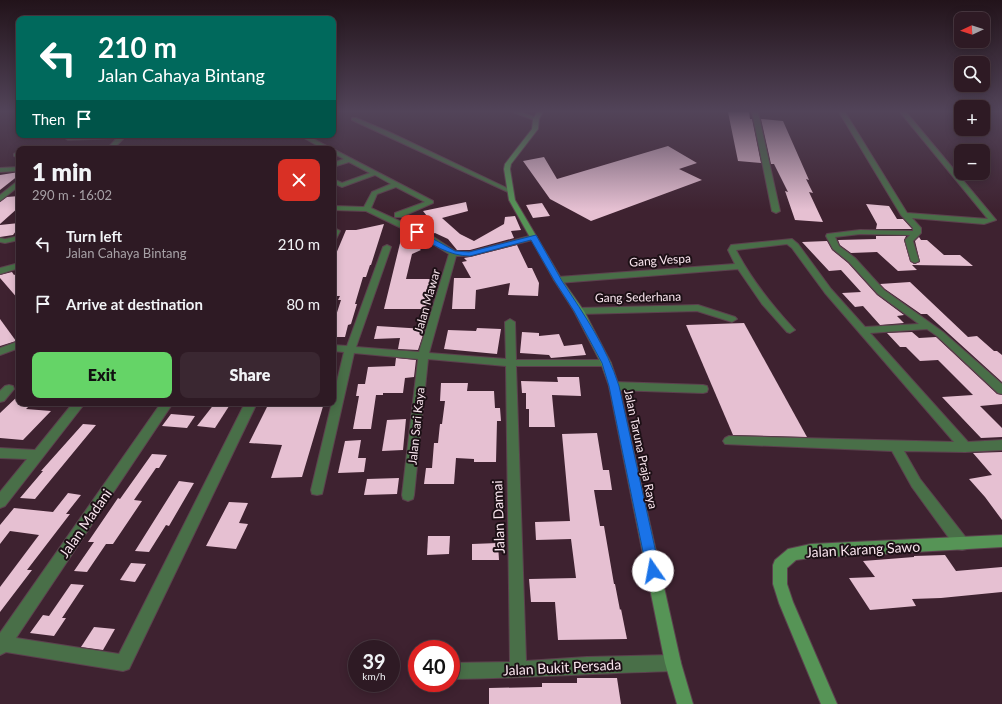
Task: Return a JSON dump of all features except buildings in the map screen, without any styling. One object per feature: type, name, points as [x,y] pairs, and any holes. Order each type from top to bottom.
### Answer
[{"type":"street","points":[[413,145],[510,190]]},
{"type":"street","name":"Jalan Taruna Praja Raya","points":[[523,145],[508,164],[507,169],[512,200],[558,280],[579,311],[606,363],[614,386],[673,663],[684,704]]},
{"type":"street","points":[[762,145],[776,210]]},
{"type":"street","points":[[862,145],[905,215],[917,228],[916,233],[909,240],[915,261]]},
{"type":"street","points":[[905,215],[984,222],[992,220],[930,145]]},
{"type":"street","points":[[336,153],[431,202],[398,215]]},
{"type":"street","points":[[336,164],[349,160]]},
{"type":"street","points":[[0,170],[16,169]]},
{"type":"street","points":[[336,182],[342,185],[376,173]]},
{"type":"street","points":[[367,209],[374,193],[397,184]]},
{"type":"street","points":[[0,199],[16,186]]},
{"type":"street","points":[[336,208],[367,209],[429,238],[453,253],[470,254],[533,237]]},
{"type":"street","points":[[916,233],[852,233],[830,236],[836,247],[852,260],[881,292],[940,334],[1002,390]]},
{"type":"street","points":[[0,240],[5,241],[16,239]]},
{"type":"street","points":[[790,330],[765,302],[740,266],[732,250],[734,247],[786,240],[795,246],[828,291],[861,330],[966,447]]},
{"type":"street","points":[[317,490],[350,350],[387,247]]},
{"type":"street","name":"Jalan Mawar","points":[[423,356],[453,253]]},
{"type":"street","points":[[0,271],[16,266]]},
{"type":"street","name":"Gang Vespa","points":[[558,280],[740,266]]},
{"type":"street","name":"Gang Sederhana","points":[[579,311],[698,308],[732,319]]},
{"type":"street","name":"Jalan Damai","points":[[510,322],[518,670]]},
{"type":"street","points":[[861,330],[928,326]]},
{"type":"street","points":[[0,352],[16,345]]},
{"type":"street","points":[[336,348],[510,363],[606,363]]},
{"type":"street","name":"Jalan Sari Kaya","points":[[408,495],[423,356]]},
{"type":"street","points":[[614,386],[703,389]]},
{"type":"street","points":[[0,398],[9,389]]},
{"type":"street","points":[[0,502],[77,406]]},
{"type":"street","name":"Jalan Madani","points":[[1,644],[165,406]]},
{"type":"street","points":[[1,644],[123,663],[250,406]]},
{"type":"street","points":[[730,441],[895,446],[966,447],[1002,445]]},
{"type":"street","points":[[895,446],[916,483],[962,544]]},
{"type":"street","points":[[0,453],[38,455]]},
{"type":"street","name":"Jalan Karang Sawo","points":[[829,704],[786,603],[780,584],[780,565],[793,554],[812,551],[1002,541]]},
{"type":"street","name":"Jalan Bukit Persada","points":[[460,671],[518,670],[587,665],[673,663]]},
{"type":"route","points":[[417,232],[453,253],[461,254],[470,254],[533,237],[558,280],[579,311],[606,363],[614,386],[653,571]]}]
